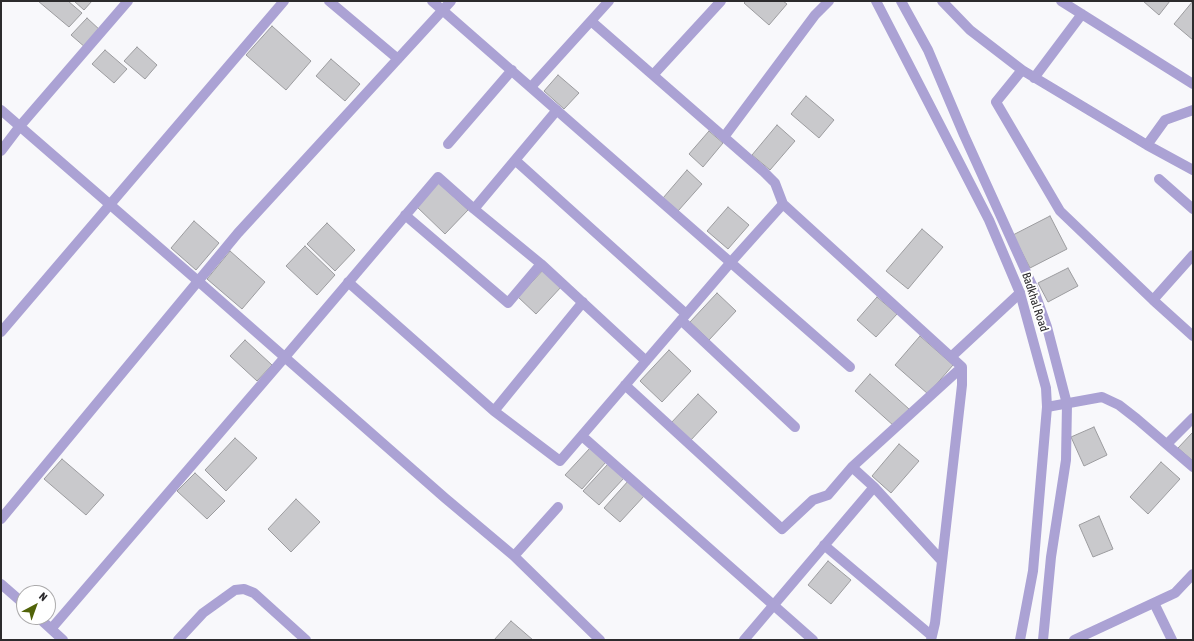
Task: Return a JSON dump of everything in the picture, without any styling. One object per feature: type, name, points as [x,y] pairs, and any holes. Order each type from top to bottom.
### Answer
[{"type":"street","points":[[1,151],[20,126],[128,1]]},
{"type":"street","points":[[1,332],[284,1]]},
{"type":"street","points":[[329,1],[398,59]]},
{"type":"street","points":[[432,1],[850,367]]},
{"type":"street","points":[[1,519],[238,233],[451,1]]},
{"type":"street","points":[[531,87],[609,1]]},
{"type":"street","points":[[653,75],[721,1]]},
{"type":"street","points":[[724,137],[815,15],[829,1]]},
{"type":"street","name":"Badkhal Road","points":[[876,1],[989,220],[1020,293],[1046,388],[1047,407],[1033,571],[1020,640]]},
{"type":"street","name":"Badkhal Road","points":[[901,1],[928,50],[964,135],[1032,285],[1047,327],[1067,404],[1066,460],[1052,557],[1043,640]]},
{"type":"street","points":[[942,1],[970,30],[1022,70],[1146,145],[1193,170]]},
{"type":"street","points":[[1061,1],[1193,84]]},
{"type":"street","points":[[1034,78],[1082,14]]},
{"type":"street","points":[[591,21],[775,183],[783,204],[962,367],[962,385],[935,623],[932,638],[824,545]]},
{"type":"street","points":[[448,144],[512,70]]},
{"type":"street","points":[[1022,70],[996,102],[1060,211],[1193,336]]},
{"type":"street","points":[[1,110],[445,498],[514,556],[600,640]]},
{"type":"street","points":[[474,209],[557,110]]},
{"type":"street","points":[[1146,145],[1165,120],[1193,110]]},
{"type":"street","points":[[515,160],[684,317],[795,427]]},
{"type":"street","points":[[51,629],[438,177],[474,209],[541,264],[646,361]]},
{"type":"street","points":[[1159,179],[1193,209]]},
{"type":"street","points":[[348,282],[494,411],[560,461],[731,262],[783,204]]},
{"type":"street","points":[[405,215],[508,303],[541,264]]},
{"type":"street","points":[[1153,300],[1193,255]]},
{"type":"street","points":[[951,357],[1020,293]]},
{"type":"street","points":[[494,411],[583,302]]},
{"type":"street","points":[[625,385],[782,529],[813,500],[828,494],[852,467],[962,367]]},
{"type":"street","points":[[1047,407],[1102,397],[1119,405],[1193,467]]},
{"type":"street","points":[[1167,444],[1193,418]]},
{"type":"street","points":[[582,436],[813,640]]},
{"type":"street","points":[[852,467],[874,487],[942,561]]},
{"type":"street","points":[[744,640],[874,487]]},
{"type":"street","points":[[514,556],[558,507]]},
{"type":"street","points":[[1074,640],[1175,593],[1193,574]]},
{"type":"street","points":[[1,584],[16,597]]},
{"type":"street","points":[[178,640],[203,613],[235,590],[244,589],[254,593],[306,640]]},
{"type":"street","points":[[1154,602],[1172,640]]},
{"type":"street","points":[[47,625],[64,640]]},
{"type":"building","points":[[38,1],[68,1],[82,13],[69,27]]},
{"type":"building","points":[[74,1],[92,1],[84,10]]},
{"type":"building","points":[[746,1],[783,1],[787,4],[769,25],[744,3]]},
{"type":"building","points":[[1143,1],[1170,1],[1159,15]]},
{"type":"building","points":[[1193,1],[1193,40],[1174,24]]},
{"type":"building","points":[[87,18],[101,31],[86,48],[71,35]]},
{"type":"building","points":[[272,26],[311,61],[286,90],[246,55]]},
{"type":"building","points":[[137,47],[157,65],[145,79],[124,61]]},
{"type":"building","points":[[105,50],[127,69],[114,83],[92,64]]},
{"type":"building","points":[[331,59],[360,84],[345,101],[316,76]]},
{"type":"building","points":[[558,75],[579,93],[564,109],[544,91]]},
{"type":"building","points":[[806,96],[834,120],[819,138],[791,114]]},
{"type":"building","points":[[777,125],[795,141],[770,170],[752,155]]},
{"type":"building","points":[[709,131],[723,143],[703,167],[689,154]]},
{"type":"building","points":[[687,170],[702,184],[678,211],[663,198]]},
{"type":"building","points":[[439,183],[468,210],[445,234],[416,206]]},
{"type":"building","points":[[728,207],[749,225],[728,249],[707,231]]},
{"type":"building","points":[[1050,216],[1067,249],[1030,268],[1013,235]]},
{"type":"building","points":[[194,221],[219,243],[196,270],[171,248]]},
{"type":"building","points":[[327,223],[355,250],[335,271],[307,244]]},
{"type":"building","points":[[922,229],[943,247],[908,289],[886,271]]},
{"type":"building","points":[[305,246],[335,275],[317,295],[286,266]]},
{"type":"building","points":[[230,251],[265,282],[242,309],[207,279]]},
{"type":"building","points":[[1068,268],[1078,286],[1048,302],[1038,283]]},
{"type":"building","points":[[544,269],[562,286],[536,314],[518,297]]},
{"type":"building","points":[[717,293],[736,311],[709,340],[690,322]]},
{"type":"building","points":[[877,297],[897,314],[876,337],[857,320]]},
{"type":"building","points":[[920,336],[953,365],[928,394],[895,365]]},
{"type":"building","points":[[245,340],[272,365],[257,381],[230,356]]},
{"type":"building","points":[[669,350],[691,371],[662,402],[640,381]]},
{"type":"building","points":[[870,374],[909,409],[894,426],[855,391]]},
{"type":"building","points":[[698,394],[717,412],[690,441],[671,423]]},
{"type":"building","points":[[1094,427],[1107,455],[1084,466],[1071,437]]},
{"type":"building","points":[[1193,432],[1193,461],[1178,448]]},
{"type":"building","points":[[235,438],[257,458],[226,491],[205,470]]},
{"type":"building","points":[[899,444],[919,461],[891,493],[872,476]]},
{"type":"building","points":[[590,448],[606,462],[582,489],[565,475]]},
{"type":"building","points":[[62,459],[104,495],[86,515],[44,479]]},
{"type":"building","points":[[1161,462],[1180,479],[1148,514],[1130,497]]},
{"type":"building","points":[[608,464],[624,478],[599,505],[583,491]]},
{"type":"building","points":[[195,473],[225,501],[207,519],[177,491]]},
{"type":"building","points":[[629,480],[645,495],[620,522],[604,508]]},
{"type":"building","points":[[296,499],[320,522],[291,552],[268,529]]},
{"type":"building","points":[[1099,516],[1113,549],[1093,557],[1079,525]]},
{"type":"building","points":[[828,561],[851,580],[831,604],[808,585]]},
{"type":"building","points":[[511,621],[533,640],[494,640]]}]
